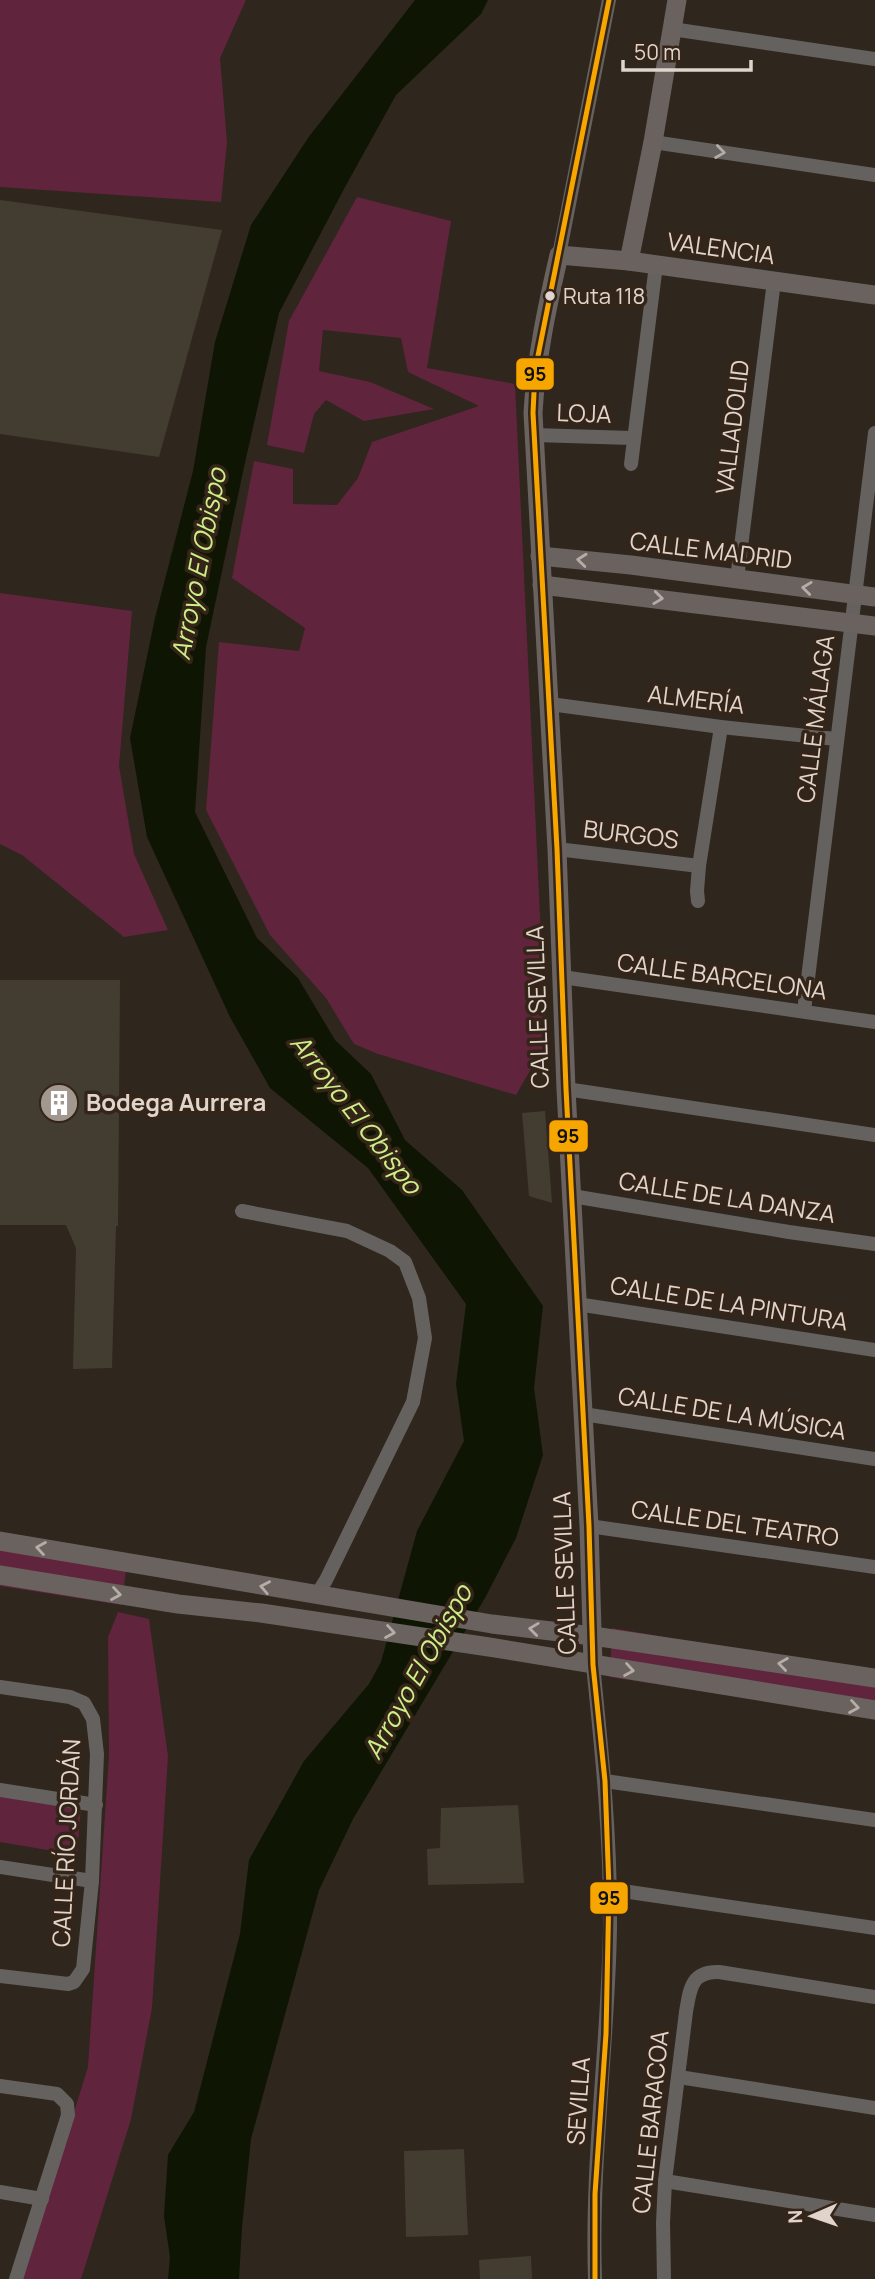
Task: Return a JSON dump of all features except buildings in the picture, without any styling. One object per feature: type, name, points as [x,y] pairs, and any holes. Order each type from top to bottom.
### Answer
[{"type":"street","points":[[559,255],[609,0]]},
{"type":"street","points":[[629,261],[677,0]]},
{"type":"street","points":[[672,29],[875,59]]},
{"type":"street","points":[[653,142],[875,175]]},
{"type":"street","name":"VALENCIA","points":[[559,255],[629,261],[875,295]]},
{"type":"street","name":"CALLE SEVILLA","points":[[559,255],[535,371],[533,413],[557,849],[566,1089],[589,1525],[593,1664],[605,1781],[610,1927]]},
{"type":"street","points":[[631,464],[632,438],[656,265]]},
{"type":"street","name":"VALLADOLID","points":[[737,579],[774,281]]},
{"type":"street","name":"CALLE MÁLAGA","points":[[804,1011],[875,433]]},
{"type":"street","name":"LOJA","points":[[534,435],[632,438]]},
{"type":"street","name":"CALLE MADRID","points":[[540,556],[631,565],[875,597]]},
{"type":"street","points":[[542,585],[875,626]]},
{"type":"street","name":"ALMERÍA","points":[[550,704],[720,727],[836,739]]},
{"type":"street","points":[[698,896],[699,866],[720,727]]},
{"type":"street","name":"BURGOS","points":[[557,849],[699,866]]},
{"type":"street","name":"CALLE BARCELONA","points":[[562,977],[875,1022]]},
{"type":"street","points":[[566,1089],[875,1135]]},
{"type":"street","name":"CALLE DE LA DANZA","points":[[572,1196],[875,1244]]},
{"type":"street","points":[[242,1211],[347,1231],[390,1251],[405,1262],[419,1298],[425,1338],[413,1402],[326,1580],[317,1596],[296,1618]]},
{"type":"street","name":"CALLE DE LA PINTURA","points":[[577,1304],[875,1350]]},
{"type":"street","name":"CALLE DE LA MÚSICA","points":[[583,1414],[875,1459]]},
{"type":"street","name":"CALLE DEL TEATRO","points":[[589,1525],[875,1567]]},
{"type":"street","points":[[0,1541],[492,1624],[593,1636],[875,1678]]},
{"type":"street","points":[[0,1575],[178,1604],[296,1618],[489,1647],[875,1710]]},
{"type":"street","name":"CALLE RÍO JORDÁN","points":[[0,1687],[70,1697],[84,1703],[93,1719],[97,1754],[92,1881],[83,1969],[74,1982],[55,1984],[0,1976]]},
{"type":"street","points":[[605,1781],[875,1820]]},
{"type":"street","points":[[0,1790],[96,1805]]},
{"type":"street","points":[[0,1867],[92,1881]]},
{"type":"street","points":[[609,1889],[875,1928]]},
{"type":"street","name":"SEVILLA","points":[[595,2279],[595,2194],[610,1927]]},
{"type":"street","name":"CALLE BARACOA","points":[[664,2279],[665,2181],[690,1991],[701,1974],[719,1972],[875,1997]]},
{"type":"street","points":[[679,2077],[875,2108]]},
{"type":"street","points":[[0,2086],[57,2094],[67,2104],[68,2115],[16,2279]]},
{"type":"street","points":[[665,2181],[875,2214]]},
{"type":"street","points":[[0,2193],[42,2199]]},
{"type":"shaded area","points":[[0,0],[246,0],[220,58],[227,142],[221,202],[0,187]]},
{"type":"shaded area","points":[[357,197],[451,221],[427,368],[515,384],[546,1043],[516,1095],[378,1054],[354,1044],[326,998],[270,935],[206,810],[219,642],[299,651],[305,628],[232,578],[254,461],[293,469],[293,504],[337,505],[358,478],[372,442],[479,406],[408,372],[401,338],[323,330],[319,371],[370,382],[434,409],[364,421],[326,400],[314,414],[304,453],[267,445],[289,321]]},
{"type":"shaded area","points":[[0,593],[132,611],[119,766],[134,854],[168,930],[124,937],[22,855],[0,844]]},
{"type":"shaded area","points":[[0,1540],[127,1560],[122,1605],[0,1586]]},
{"type":"shaded area","points":[[118,1612],[149,1619],[168,1756],[152,2008],[131,2119],[81,2279],[22,2279],[88,2067],[109,1755],[108,1637]]},
{"type":"shaded area","points":[[612,1628],[875,1673],[875,1718],[610,1677]]},
{"type":"shaded area","points":[[0,1793],[81,1806],[77,1855],[0,1842]]},
{"type":"water","name":"Arroyo El Obispo","points":[[415,0],[488,0],[481,14],[396,95],[279,313],[206,647],[195,812],[257,938],[298,978],[335,1040],[371,1074],[405,1140],[462,1190],[543,1306],[534,1388],[543,1455],[516,1538],[485,1598],[353,1819],[319,1890],[251,2139],[239,2279],[168,2279],[170,2257],[164,2216],[168,2155],[194,2112],[240,1934],[249,1860],[304,1761],[369,1684],[381,1662],[417,1531],[464,1441],[456,1384],[466,1304],[368,1168],[270,1088],[230,1017],[147,837],[130,738],[155,618],[193,471],[215,342],[251,225],[308,138]]},
{"type":"transit line","name":"95","points":[[595,2279],[595,2194],[606,2034],[609,1889],[605,1781],[593,1665],[589,1526],[566,1089],[557,849],[533,413],[535,371],[609,0]]},
{"type":"place","name":"Ruta 118","points":[[550,296]]},
{"type":"place","name":"Bodega Aurrera","points":[[59,1103]]}]
